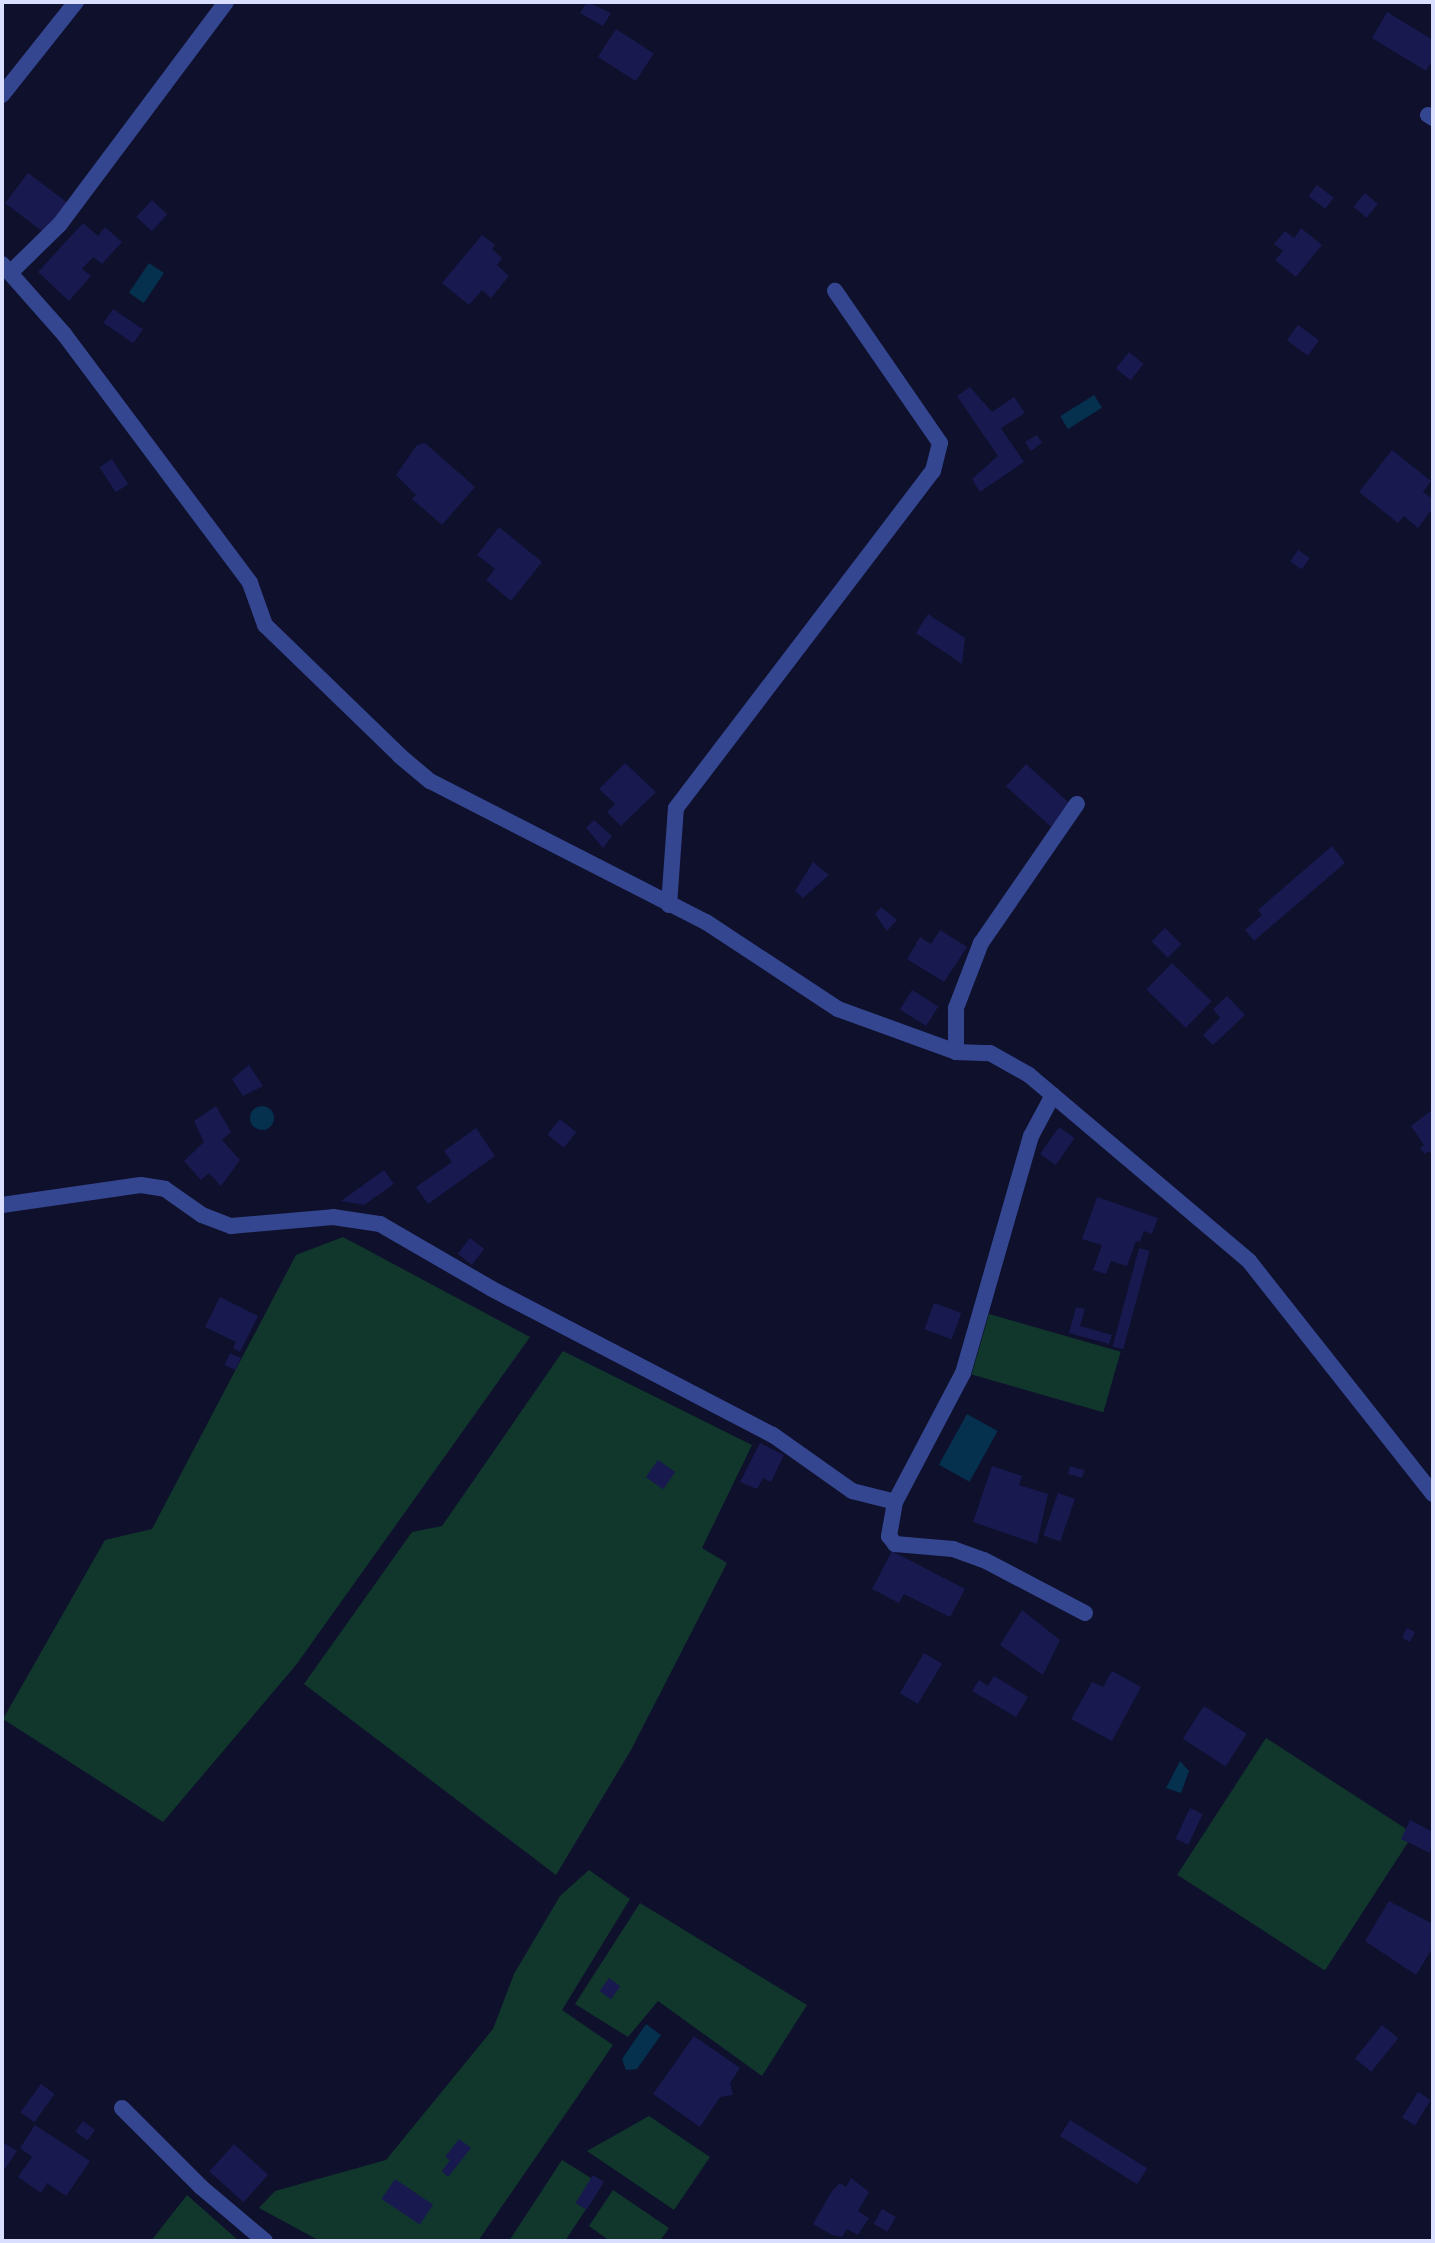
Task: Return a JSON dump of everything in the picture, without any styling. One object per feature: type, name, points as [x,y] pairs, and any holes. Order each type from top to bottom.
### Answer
[{"type":"street","points":[[2,95],[76,2]]},
{"type":"street","points":[[226,2],[60,224],[6,269],[64,334],[250,583],[265,625],[400,756],[430,781],[706,922],[838,1009],[956,1052],[999,1057],[1053,1095],[1249,1261],[1433,1494]]},
{"type":"street","points":[[669,905],[676,808],[933,471],[940,443],[835,291]]},
{"type":"street","points":[[956,1052],[956,1008],[981,943],[1077,804]]},
{"type":"street","points":[[1053,1095],[1031,1136],[963,1373],[895,1502],[889,1536],[895,1544],[953,1549],[984,1560],[1085,1613]]},
{"type":"street","points":[[2,1205],[141,1185],[165,1189],[202,1215],[231,1226],[333,1217],[380,1224],[492,1289],[773,1435],[852,1491],[895,1502]]},
{"type":"street","points":[[122,2108],[201,2187],[265,2241]]},
{"type":"green space","points":[[343,1237],[530,1337],[296,1665],[163,1822],[3,1719],[105,1540],[152,1529],[296,1255]]},
{"type":"green space","points":[[989,1314],[1121,1352],[1103,1412],[972,1375]]},
{"type":"green space","points":[[563,1351],[752,1445],[702,1548],[727,1563],[631,1750],[556,1875],[304,1684],[412,1532],[442,1526]]},
{"type":"green space","points":[[1266,1738],[1414,1834],[1325,1971],[1177,1875]]},
{"type":"green space","points":[[589,1870],[630,1899],[562,2010],[613,2045],[478,2241],[320,2241],[259,2208],[275,2191],[386,2160],[493,2029],[514,1974],[560,1896]]},
{"type":"green space","points":[[640,1903],[807,2005],[762,2076],[658,2001],[628,2037],[575,2004]]},
{"type":"green space","points":[[649,2116],[710,2157],[674,2210],[587,2151]]},
{"type":"green space","points":[[562,2160],[602,2185],[565,2241],[509,2241]]},
{"type":"green space","points":[[613,2190],[669,2228],[660,2241],[610,2241],[589,2226]]},
{"type":"green space","points":[[187,2195],[239,2241],[151,2241]]},
{"type":"water","points":[[149,263],[164,273],[144,303],[129,293]]},
{"type":"water","points":[[1094,395],[1102,408],[1068,429],[1060,416]]},
{"type":"water","points":[[262,1106],[270,1110],[274,1118],[270,1126],[262,1130],[254,1126],[250,1118],[254,1110]]},
{"type":"water","points":[[967,1414],[998,1431],[969,1482],[939,1465]]},
{"type":"water","points":[[1180,1761],[1189,1771],[1181,1793],[1166,1788]]},
{"type":"water","points":[[646,2024],[661,2035],[637,2069],[626,2070],[622,2059]]},
{"type":"building","points":[[587,2],[611,13],[603,26],[580,13]]},
{"type":"building","points":[[1387,12],[1433,40],[1433,59],[1426,71],[1372,38]]},
{"type":"building","points":[[616,29],[654,54],[636,81],[598,57]]},
{"type":"building","points":[[28,173],[67,202],[44,233],[5,203]]},
{"type":"building","points":[[1317,185],[1334,198],[1325,209],[1309,196]]},
{"type":"building","points":[[1365,193],[1378,204],[1366,218],[1353,207]]},
{"type":"building","points":[[152,200],[167,214],[152,231],[136,217]]},
{"type":"building","points":[[83,223],[98,236],[105,227],[122,242],[102,264],[93,257],[82,269],[91,276],[69,301],[38,272]]},
{"type":"building","points":[[1301,228],[1322,245],[1296,277],[1275,260],[1283,251],[1274,244],[1285,231],[1294,238]]},
{"type":"building","points":[[482,235],[495,245],[492,249],[502,258],[497,265],[509,276],[491,298],[482,290],[469,305],[442,283]]},
{"type":"building","points":[[113,309],[143,329],[133,343],[103,323]]},
{"type":"building","points":[[1298,325],[1319,340],[1308,356],[1287,340]]},
{"type":"building","points":[[1129,352],[1144,364],[1131,380],[1116,368]]},
{"type":"building","points":[[970,387],[992,412],[1014,397],[1025,413],[1001,428],[1024,462],[980,492],[972,479],[998,456],[957,396]]},
{"type":"building","points":[[1037,435],[1042,443],[1031,451],[1025,442]]},
{"type":"building","points":[[425,443],[475,487],[442,525],[412,499],[416,495],[396,475],[417,445]]},
{"type":"building","points":[[1392,450],[1431,481],[1423,492],[1433,499],[1433,508],[1418,528],[1404,516],[1398,523],[1359,492]]},
{"type":"building","points":[[112,459],[128,484],[116,492],[99,467]]},
{"type":"building","points":[[499,527],[542,562],[511,601],[486,580],[495,569],[477,555]]},
{"type":"building","points":[[1298,550],[1310,558],[1302,569],[1290,562]]},
{"type":"building","points":[[928,614],[965,638],[962,664],[916,633]]},
{"type":"building","points":[[625,763],[656,792],[621,826],[607,812],[615,804],[599,789]]},
{"type":"building","points":[[1026,764],[1071,805],[1051,827],[1006,786]]},
{"type":"building","points":[[594,820],[612,836],[603,848],[586,828]]},
{"type":"building","points":[[1332,846],[1345,863],[1254,941],[1245,930],[1262,915],[1258,910]]},
{"type":"building","points":[[813,862],[829,875],[803,898],[795,891]]},
{"type":"building","points":[[881,907],[897,920],[887,931],[875,914]]},
{"type":"building","points":[[1165,928],[1181,944],[1168,958],[1152,941]]},
{"type":"building","points":[[940,930],[967,947],[944,982],[907,959],[920,937],[931,944]]},
{"type":"building","points":[[1172,963],[1212,1001],[1186,1028],[1146,990]]},
{"type":"building","points":[[912,990],[938,1006],[926,1026],[900,1010]]},
{"type":"building","points":[[1227,996],[1245,1015],[1213,1045],[1203,1035],[1220,1018],[1213,1009]]},
{"type":"building","points":[[249,1065],[263,1086],[243,1096],[232,1079]]},
{"type":"building","points":[[216,1106],[231,1132],[222,1140],[240,1160],[221,1186],[209,1173],[201,1180],[184,1161],[204,1142],[194,1121]]},
{"type":"building","points":[[1432,1110],[1433,1156],[1429,1151],[1425,1154],[1420,1148],[1424,1145],[1411,1126]]},
{"type":"building","points":[[560,1119],[576,1132],[564,1148],[547,1135]]},
{"type":"building","points":[[1059,1127],[1075,1138],[1056,1165],[1040,1154]]},
{"type":"building","points":[[476,1128],[495,1156],[428,1204],[416,1187],[452,1162],[444,1151]]},
{"type":"building","points":[[384,1170],[394,1184],[364,1205],[341,1201]]},
{"type":"building","points":[[1097,1197],[1158,1218],[1152,1234],[1144,1231],[1140,1242],[1136,1241],[1127,1266],[1111,1261],[1106,1274],[1093,1270],[1102,1245],[1082,1239]]},
{"type":"building","points":[[470,1238],[484,1249],[472,1265],[458,1254]]},
{"type":"building","points":[[1139,1248],[1150,1251],[1123,1349],[1113,1347]]},
{"type":"building","points":[[220,1297],[258,1316],[240,1352],[233,1348],[236,1342],[205,1327]]},
{"type":"building","points":[[934,1303],[961,1313],[952,1339],[924,1329]]},
{"type":"building","points":[[1076,1307],[1085,1309],[1080,1326],[1112,1335],[1109,1344],[1069,1333]]},
{"type":"building","points":[[230,1353],[241,1358],[236,1370],[225,1365]]},
{"type":"building","points":[[760,1443],[784,1455],[771,1482],[763,1478],[757,1489],[740,1482]]},
{"type":"building","points":[[658,1460],[675,1472],[663,1489],[646,1477]]},
{"type":"building","points":[[992,1466],[1022,1476],[1019,1485],[1048,1494],[1037,1544],[973,1522]]},
{"type":"building","points":[[1070,1466],[1084,1470],[1082,1478],[1068,1474]]},
{"type":"building","points":[[1058,1493],[1075,1499],[1060,1541],[1043,1536]]},
{"type":"building","points":[[892,1551],[965,1589],[950,1617],[904,1594],[899,1603],[872,1589]]},
{"type":"building","points":[[1022,1610],[1060,1640],[1043,1675],[1000,1645]]},
{"type":"building","points":[[1407,1628],[1415,1632],[1410,1642],[1402,1638]]},
{"type":"building","points":[[924,1653],[942,1664],[918,1704],[900,1693]]},
{"type":"building","points":[[1112,1671],[1141,1687],[1112,1741],[1071,1719],[1092,1682],[1103,1687]]},
{"type":"building","points":[[994,1676],[1028,1697],[1016,1717],[972,1691],[979,1680],[988,1686]]},
{"type":"building","points":[[1204,1706],[1247,1734],[1226,1766],[1183,1739]]},
{"type":"building","points":[[1190,1808],[1203,1814],[1188,1845],[1176,1839]]},
{"type":"building","points":[[1410,1820],[1433,1832],[1430,1853],[1401,1839]]},
{"type":"building","points":[[1389,1901],[1433,1924],[1433,1947],[1416,1975],[1365,1941]]},
{"type":"building","points":[[609,1978],[620,1986],[611,1999],[600,1991]]},
{"type":"building","points":[[1382,2025],[1398,2038],[1371,2072],[1355,2058]]},
{"type":"building","points":[[694,2036],[740,2068],[730,2083],[733,2095],[720,2097],[700,2127],[653,2094]]},
{"type":"building","points":[[41,2084],[55,2094],[34,2122],[20,2112]]},
{"type":"building","points":[[1418,2092],[1431,2100],[1415,2125],[1402,2117]]},
{"type":"building","points":[[1070,2120],[1147,2168],[1137,2184],[1060,2136]]},
{"type":"building","points":[[83,2121],[95,2130],[87,2140],[75,2131]]},
{"type":"building","points":[[35,2125],[90,2161],[66,2196],[47,2183],[41,2193],[18,2177],[32,2157],[20,2148]]},
{"type":"building","points":[[459,2139],[471,2148],[448,2177],[442,2171],[450,2160],[445,2157]]},
{"type":"building","points":[[4,2143],[17,2151],[5,2169],[2,2167]]},
{"type":"building","points":[[234,2144],[268,2175],[243,2202],[209,2171]]},
{"type":"building","points":[[593,2175],[604,2182],[587,2210],[576,2203]]},
{"type":"building","points":[[851,2178],[869,2192],[858,2211],[869,2218],[858,2235],[847,2229],[842,2237],[832,2235],[813,2224],[832,2191],[840,2183],[846,2187]]},
{"type":"building","points":[[395,2179],[433,2205],[420,2225],[382,2199]]},
{"type":"building","points":[[882,2209],[896,2217],[887,2232],[873,2224]]}]
